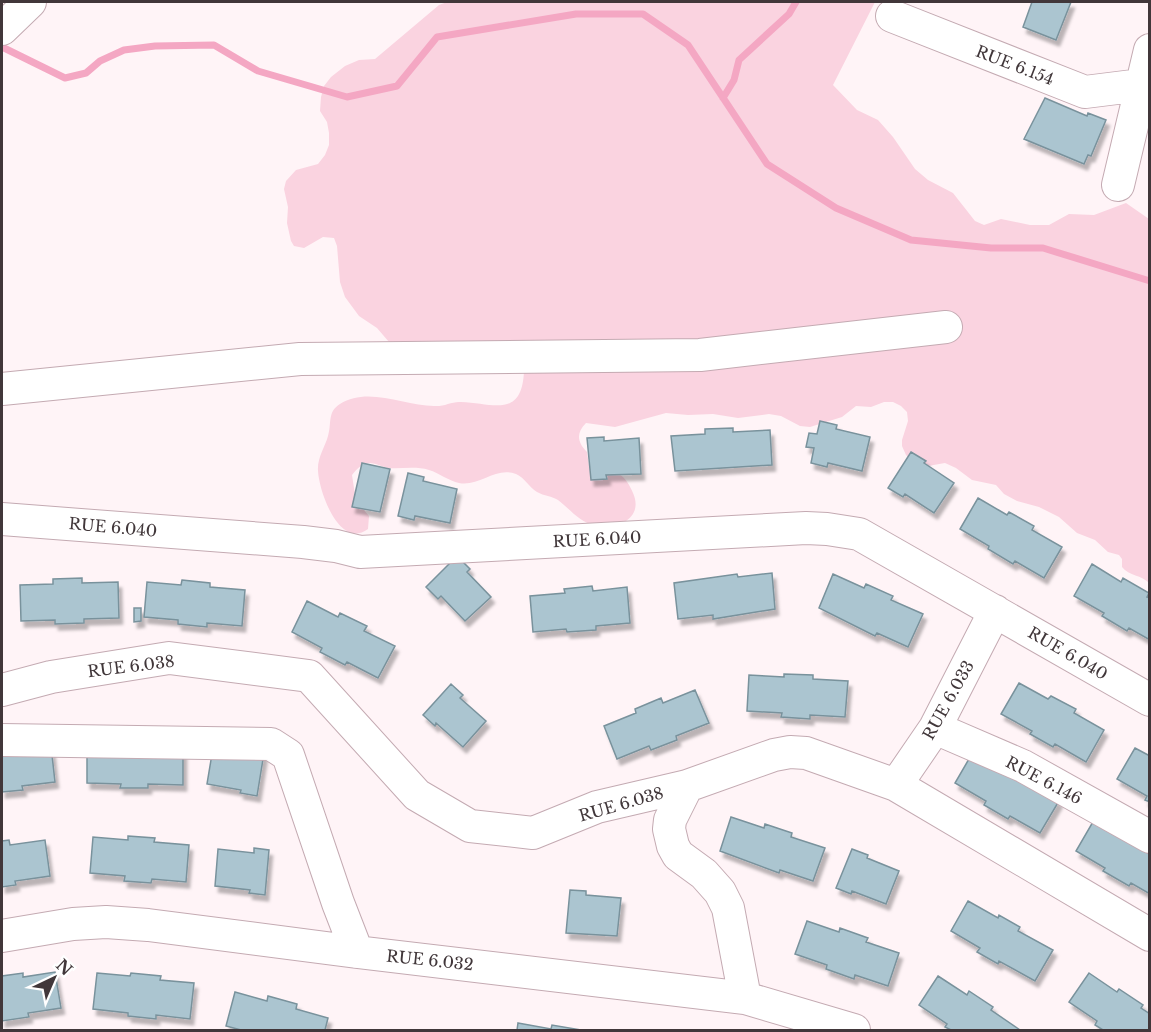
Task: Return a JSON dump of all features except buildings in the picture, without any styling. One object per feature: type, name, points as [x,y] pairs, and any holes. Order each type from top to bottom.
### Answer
[{"type":"street","points":[[2,29],[30,2]]},
{"type":"street","name":"RUE 6.154","points":[[892,16],[1085,93],[1141,85]]},
{"type":"street","points":[[1118,185],[1149,50]]},
{"type":"street","points":[[2,389],[300,359],[700,355],[946,327]]},
{"type":"street","name":"RUE 6.040","points":[[2,519],[303,542],[360,552],[794,528],[827,529],[859,534],[1149,700]]},
{"type":"street","name":"RUE 6.033","points":[[896,785],[935,728],[995,611]]},
{"type":"street","name":"RUE 6.038","points":[[2,690],[51,677],[169,658],[309,676],[417,795],[470,826],[533,833],[597,807],[687,786],[774,755],[790,752],[806,753],[896,785],[1149,935]]},
{"type":"street","name":"RUE 6.146","points":[[935,728],[1023,766],[1149,837]]},
{"type":"street","points":[[2,740],[271,744],[288,755],[357,952]]},
{"type":"street","points":[[687,786],[670,820],[671,838],[678,855],[704,874],[720,892],[728,908],[745,998]]},
{"type":"street","name":"RUE 6.032","points":[[2,936],[73,924],[106,922],[148,925],[745,998],[854,1030]]},
{"type":"shaded area","points":[[447,2],[875,2],[833,85],[857,110],[878,120],[915,169],[928,180],[953,193],[975,221],[984,225],[1001,219],[1030,225],[1049,225],[1069,214],[1094,215],[1126,203],[1149,219],[1149,583],[1125,570],[1119,555],[1108,552],[1095,540],[1077,533],[1059,517],[1039,507],[1017,501],[1004,494],[996,485],[972,480],[945,463],[928,466],[913,462],[906,455],[902,446],[908,421],[907,412],[893,402],[884,402],[871,407],[856,406],[842,417],[810,427],[800,426],[781,416],[769,414],[738,418],[713,414],[666,413],[615,427],[586,423],[579,438],[587,452],[589,466],[616,472],[626,480],[633,493],[635,509],[632,515],[627,520],[613,526],[596,526],[585,522],[558,500],[537,492],[522,478],[509,472],[494,474],[474,482],[459,483],[424,469],[388,468],[367,463],[352,475],[356,501],[369,516],[368,529],[358,533],[348,532],[332,515],[322,491],[318,471],[332,414],[336,407],[351,399],[362,397],[387,398],[434,406],[458,402],[504,405],[512,402],[518,396],[522,386],[524,371],[444,341],[428,341],[402,347],[389,342],[377,328],[359,316],[345,297],[340,282],[337,246],[334,238],[323,237],[304,248],[294,246],[287,223],[288,207],[284,189],[286,181],[296,170],[318,164],[329,145],[327,122],[320,111],[324,86],[345,66],[359,60],[375,59],[439,5]]},
{"type":"waterway","points":[[723,98],[734,80],[739,60],[789,14],[796,2]]},
{"type":"waterway","points":[[2,47],[65,78],[86,73],[100,61],[124,50],[155,46],[214,45],[258,71],[347,97],[397,86],[437,37],[576,14],[643,14],[688,45],[767,164],[836,208],[911,240],[991,248],[1043,248],[1150,281]]}]
